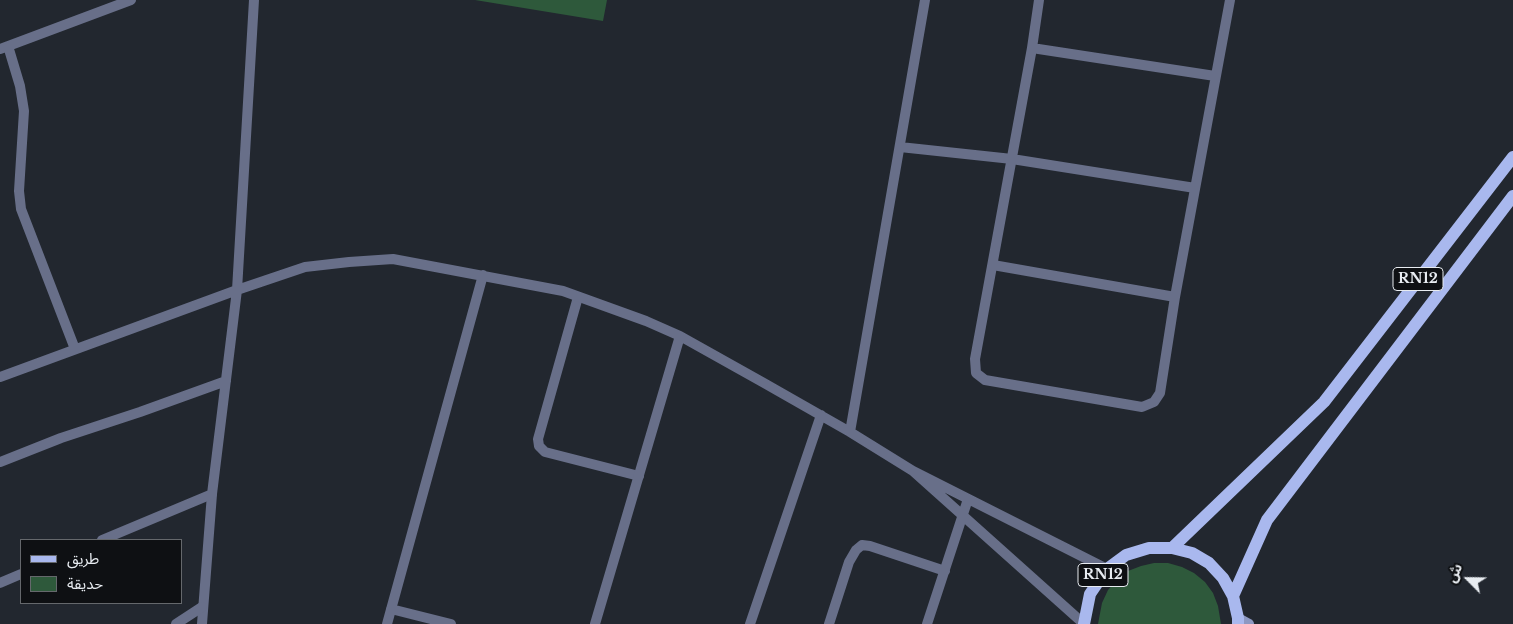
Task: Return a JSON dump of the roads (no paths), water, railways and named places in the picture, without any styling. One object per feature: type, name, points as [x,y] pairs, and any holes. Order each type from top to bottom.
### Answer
[{"type":"main road","name":"RN12","points":[[1172,548],[1324,402],[1513,156]]},
{"type":"main road","name":"RN12","points":[[1233,596],[1267,520],[1513,196]]},
{"type":"main road","name":"RN12","points":[[1084,624],[1090,594],[1107,569],[1126,555],[1149,548],[1172,548],[1192,553],[1209,563],[1223,578],[1233,596],[1242,622]]},
{"type":"street","points":[[75,350],[21,209],[19,191],[24,111],[20,86],[4,48],[131,0]]},
{"type":"street","points":[[202,624],[212,494],[237,290],[254,0]]},
{"type":"street","points":[[850,432],[925,0]]},
{"type":"street","points":[[1039,0],[976,359],[976,373],[985,380],[1142,407],[1154,402],[1160,393],[1175,297],[1230,0]]},
{"type":"street","points":[[1032,48],[1215,76]]},
{"type":"street","points":[[900,147],[1012,159],[1195,188]]},
{"type":"street","points":[[0,377],[305,267],[393,259],[563,292],[646,321],[680,336],[850,432],[913,471],[1107,569]]},
{"type":"street","points":[[993,265],[1175,297]]},
{"type":"street","points":[[387,624],[483,275]]},
{"type":"street","points":[[578,297],[538,439],[538,446],[545,452],[639,476]]},
{"type":"street","points":[[596,624],[680,336]]},
{"type":"street","points":[[0,462],[61,438],[226,381]]},
{"type":"street","points":[[750,624],[821,416]]},
{"type":"street","points":[[913,471],[1084,624]]},
{"type":"street","points":[[104,539],[212,494]]},
{"type":"street","points":[[928,624],[968,499]]},
{"type":"street","points":[[829,624],[849,562],[856,550],[862,545],[945,571]]},
{"type":"street","points":[[0,583],[20,574]]},
{"type":"street","points":[[176,624],[202,607]]},
{"type":"street","points":[[392,609],[451,624]]}]
